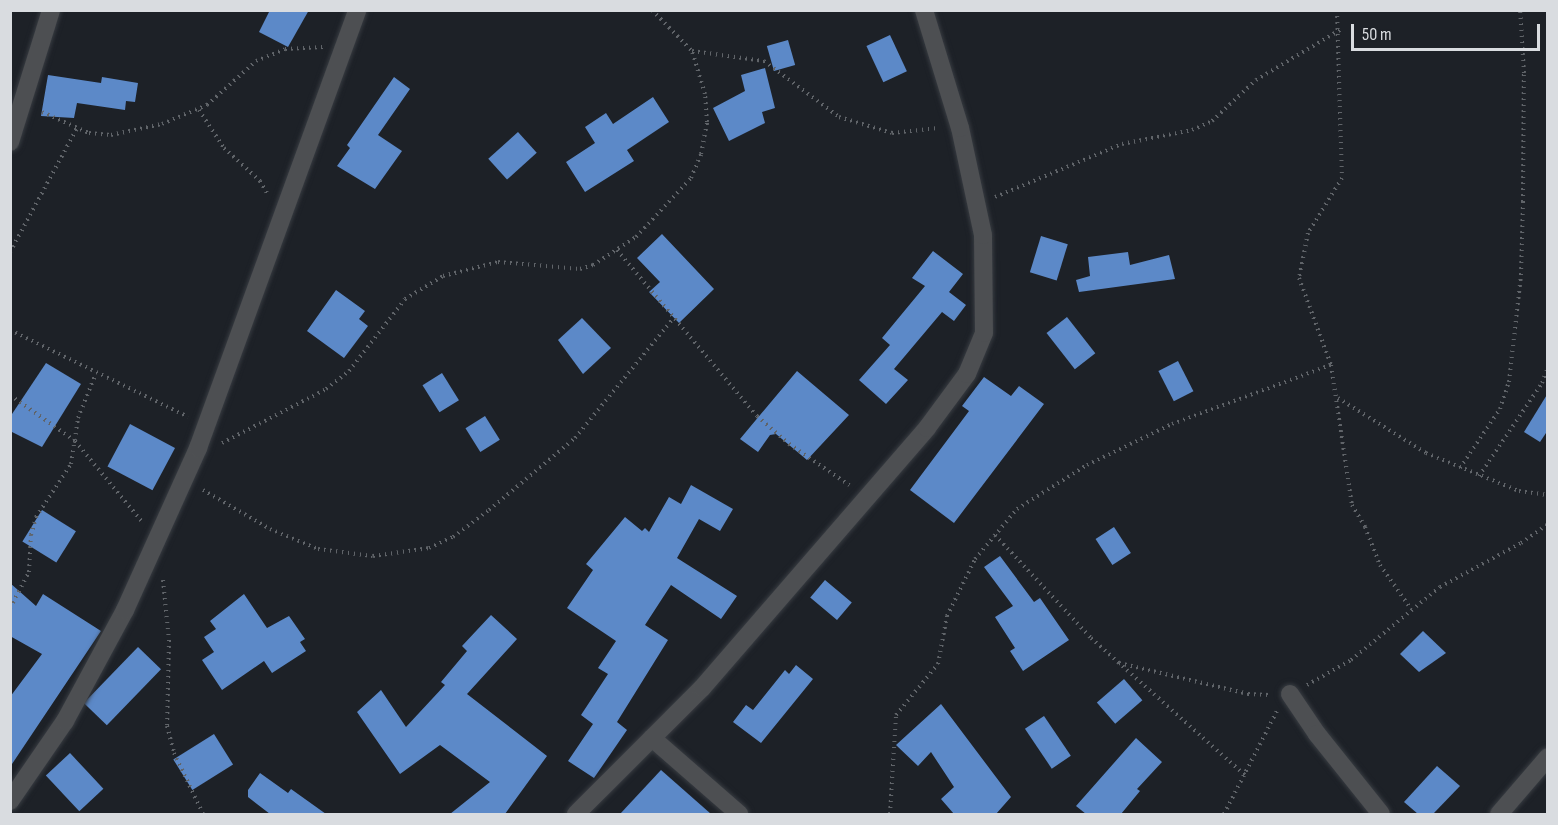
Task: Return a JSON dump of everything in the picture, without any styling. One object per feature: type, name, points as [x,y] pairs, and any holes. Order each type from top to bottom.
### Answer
[{"type":"street","points":[[10,142],[51,10]]},
{"type":"street","points":[[10,801],[65,721],[125,610],[198,448],[357,10]]},
{"type":"street","points":[[576,814],[702,688],[927,428],[967,374],[984,333],[983,235],[960,128],[924,10]]},
{"type":"street","points":[[1288,694],[1317,735],[1381,814]]},
{"type":"street","points":[[652,738],[739,814]]},
{"type":"street","points":[[1499,814],[1548,757]]},
{"type":"path","points":[[198,448],[237,438],[326,389],[350,371],[405,299],[443,276],[498,262],[580,269],[636,237],[691,178],[701,154],[707,122],[692,51],[652,10]]},
{"type":"path","points":[[1337,10],[1340,30],[1342,178],[1308,233],[1299,278],[1331,365],[1338,398],[1345,476],[1352,506],[1365,527],[1380,566],[1411,609]]},
{"type":"path","points":[[1460,468],[1500,408],[1509,382],[1521,275],[1524,73],[1520,10]]},
{"type":"path","points":[[976,205],[1084,157],[1122,144],[1192,130],[1212,122],[1256,80],[1340,30]]},
{"type":"path","points":[[22,103],[77,128],[111,135],[180,119],[199,110],[256,61],[285,49],[345,45]]},
{"type":"path","points":[[692,51],[764,61],[838,117],[861,125],[892,133],[960,128]]},
{"type":"path","points":[[199,110],[224,148],[260,181],[279,230]]},
{"type":"path","points":[[10,252],[77,128]]},
{"type":"path","points":[[616,250],[672,320],[757,416],[789,444],[867,498]]},
{"type":"path","points":[[184,479],[270,529],[318,549],[373,556],[429,548],[453,537],[489,510],[575,438],[672,320]]},
{"type":"path","points":[[10,330],[206,425]]},
{"type":"path","points":[[890,814],[896,715],[938,664],[947,616],[975,559],[1017,509],[1087,465],[1172,424],[1331,365]]},
{"type":"path","points":[[1479,476],[1542,383],[1548,367]]},
{"type":"path","points":[[10,608],[29,572],[31,535],[36,518],[71,464],[78,418],[96,373]]},
{"type":"path","points":[[10,395],[75,441],[158,537]]},
{"type":"path","points":[[1338,398],[1426,453],[1519,490],[1548,495]]},
{"type":"path","points":[[1119,663],[1248,694],[1288,694],[1351,660],[1411,609],[1448,582],[1521,543],[1548,524]]},
{"type":"path","points":[[995,535],[1119,663],[1246,776]]},
{"type":"path","points":[[162,571],[169,640],[167,726],[174,753],[203,814]]},
{"type":"path","points":[[1224,814],[1288,694]]},
{"type":"building","points":[[270,10],[309,10],[288,47],[259,32]]},
{"type":"building","points":[[890,35],[907,71],[883,82],[866,46]]},
{"type":"building","points":[[788,40],[795,65],[774,71],[767,46]]},
{"type":"building","points":[[765,68],[775,108],[762,112],[765,123],[729,141],[713,108],[745,91],[741,75]]},
{"type":"building","points":[[48,75],[101,83],[102,77],[138,83],[135,102],[126,101],[125,110],[77,103],[74,118],[41,116]]},
{"type":"building","points":[[394,77],[410,89],[378,135],[402,151],[375,189],[337,166],[350,148],[347,145]]},
{"type":"building","points":[[653,97],[669,122],[627,150],[634,161],[585,192],[566,162],[595,143],[585,127],[606,113],[613,124]]},
{"type":"building","points":[[518,132],[537,153],[507,180],[488,159]]},
{"type":"building","points":[[662,234],[714,289],[679,323],[649,292],[660,282],[637,258]]},
{"type":"building","points":[[1041,236],[1068,244],[1057,281],[1030,272]]},
{"type":"building","points":[[933,251],[963,274],[949,292],[966,305],[954,321],[942,312],[894,369],[908,380],[886,404],[859,380],[890,345],[882,338],[925,286],[912,278]]},
{"type":"building","points":[[1128,252],[1130,265],[1169,255],[1175,279],[1079,292],[1076,280],[1090,276],[1088,257]]},
{"type":"building","points":[[336,290],[365,311],[359,319],[368,326],[344,358],[307,331]]},
{"type":"building","points":[[1067,317],[1095,353],[1075,369],[1047,333]]},
{"type":"building","points":[[582,318],[611,348],[583,374],[558,340]]},
{"type":"building","points":[[1178,361],[1193,391],[1174,401],[1158,371]]},
{"type":"building","points":[[46,363],[81,384],[42,447],[10,431],[10,417]]},
{"type":"building","points":[[797,371],[849,415],[807,460],[776,434],[770,435],[758,452],[740,439]]},
{"type":"building","points":[[442,373],[459,400],[439,412],[422,385]]},
{"type":"building","points":[[984,377],[1011,396],[1019,386],[1044,404],[954,523],[910,490],[969,411],[962,406]]},
{"type":"building","points":[[1548,393],[1548,430],[1540,442],[1524,432]]},
{"type":"building","points":[[485,416],[500,440],[480,452],[465,428]]},
{"type":"building","points":[[130,424],[175,448],[152,490],[107,466]]},
{"type":"building","points":[[691,485],[733,509],[720,531],[699,519],[677,558],[737,596],[721,619],[671,585],[645,625],[668,640],[617,722],[627,730],[594,778],[568,761],[593,724],[581,715],[608,674],[598,668],[616,641],[567,608],[593,570],[586,564],[625,517],[642,531],[645,528],[649,532],[669,497],[681,504]]},
{"type":"building","points":[[42,510],[76,531],[56,563],[22,541]]},
{"type":"building","points":[[1114,527],[1131,553],[1112,565],[1096,539]]},
{"type":"building","points":[[1000,556],[1034,602],[1040,598],[1069,640],[1023,671],[1010,651],[1015,648],[995,617],[1013,606],[984,567]]},
{"type":"building","points":[[825,580],[852,602],[837,620],[810,598]]},
{"type":"building","points":[[10,583],[36,606],[43,594],[101,631],[10,767],[10,697],[42,654],[10,636]]},
{"type":"building","points":[[244,594],[267,628],[289,616],[305,639],[300,642],[306,651],[272,673],[264,661],[222,690],[202,660],[214,652],[204,637],[216,629],[210,621]]},
{"type":"building","points":[[491,615],[517,639],[467,694],[547,756],[505,814],[450,814],[490,782],[440,745],[400,774],[357,712],[381,690],[406,727],[445,685],[441,682],[467,651],[462,646]]},
{"type":"building","points":[[1423,631],[1446,653],[1419,672],[1400,654]]},
{"type":"building","points":[[138,647],[161,669],[107,725],[84,703]]},
{"type":"building","points":[[796,665],[813,679],[761,743],[733,722],[746,705],[753,710],[785,670],[789,674]]},
{"type":"building","points":[[1124,679],[1142,700],[1115,724],[1097,703]]},
{"type":"building","points":[[941,704],[1011,797],[996,814],[954,814],[941,799],[954,787],[931,752],[918,766],[896,745]]},
{"type":"building","points":[[1044,716],[1071,756],[1052,769],[1025,729]]},
{"type":"building","points":[[214,734],[233,765],[192,790],[173,759]]},
{"type":"building","points":[[1136,738],[1162,762],[1137,789],[1140,791],[1121,814],[1086,814],[1076,806]]},
{"type":"building","points":[[70,753],[103,789],[79,811],[46,776]]},
{"type":"building","points":[[1437,766],[1460,786],[1433,814],[1418,814],[1404,802]]},
{"type":"building","points":[[661,770],[711,814],[620,814]]},
{"type":"building","points":[[260,773],[288,793],[291,789],[326,814],[270,814],[248,797],[248,790]]}]
